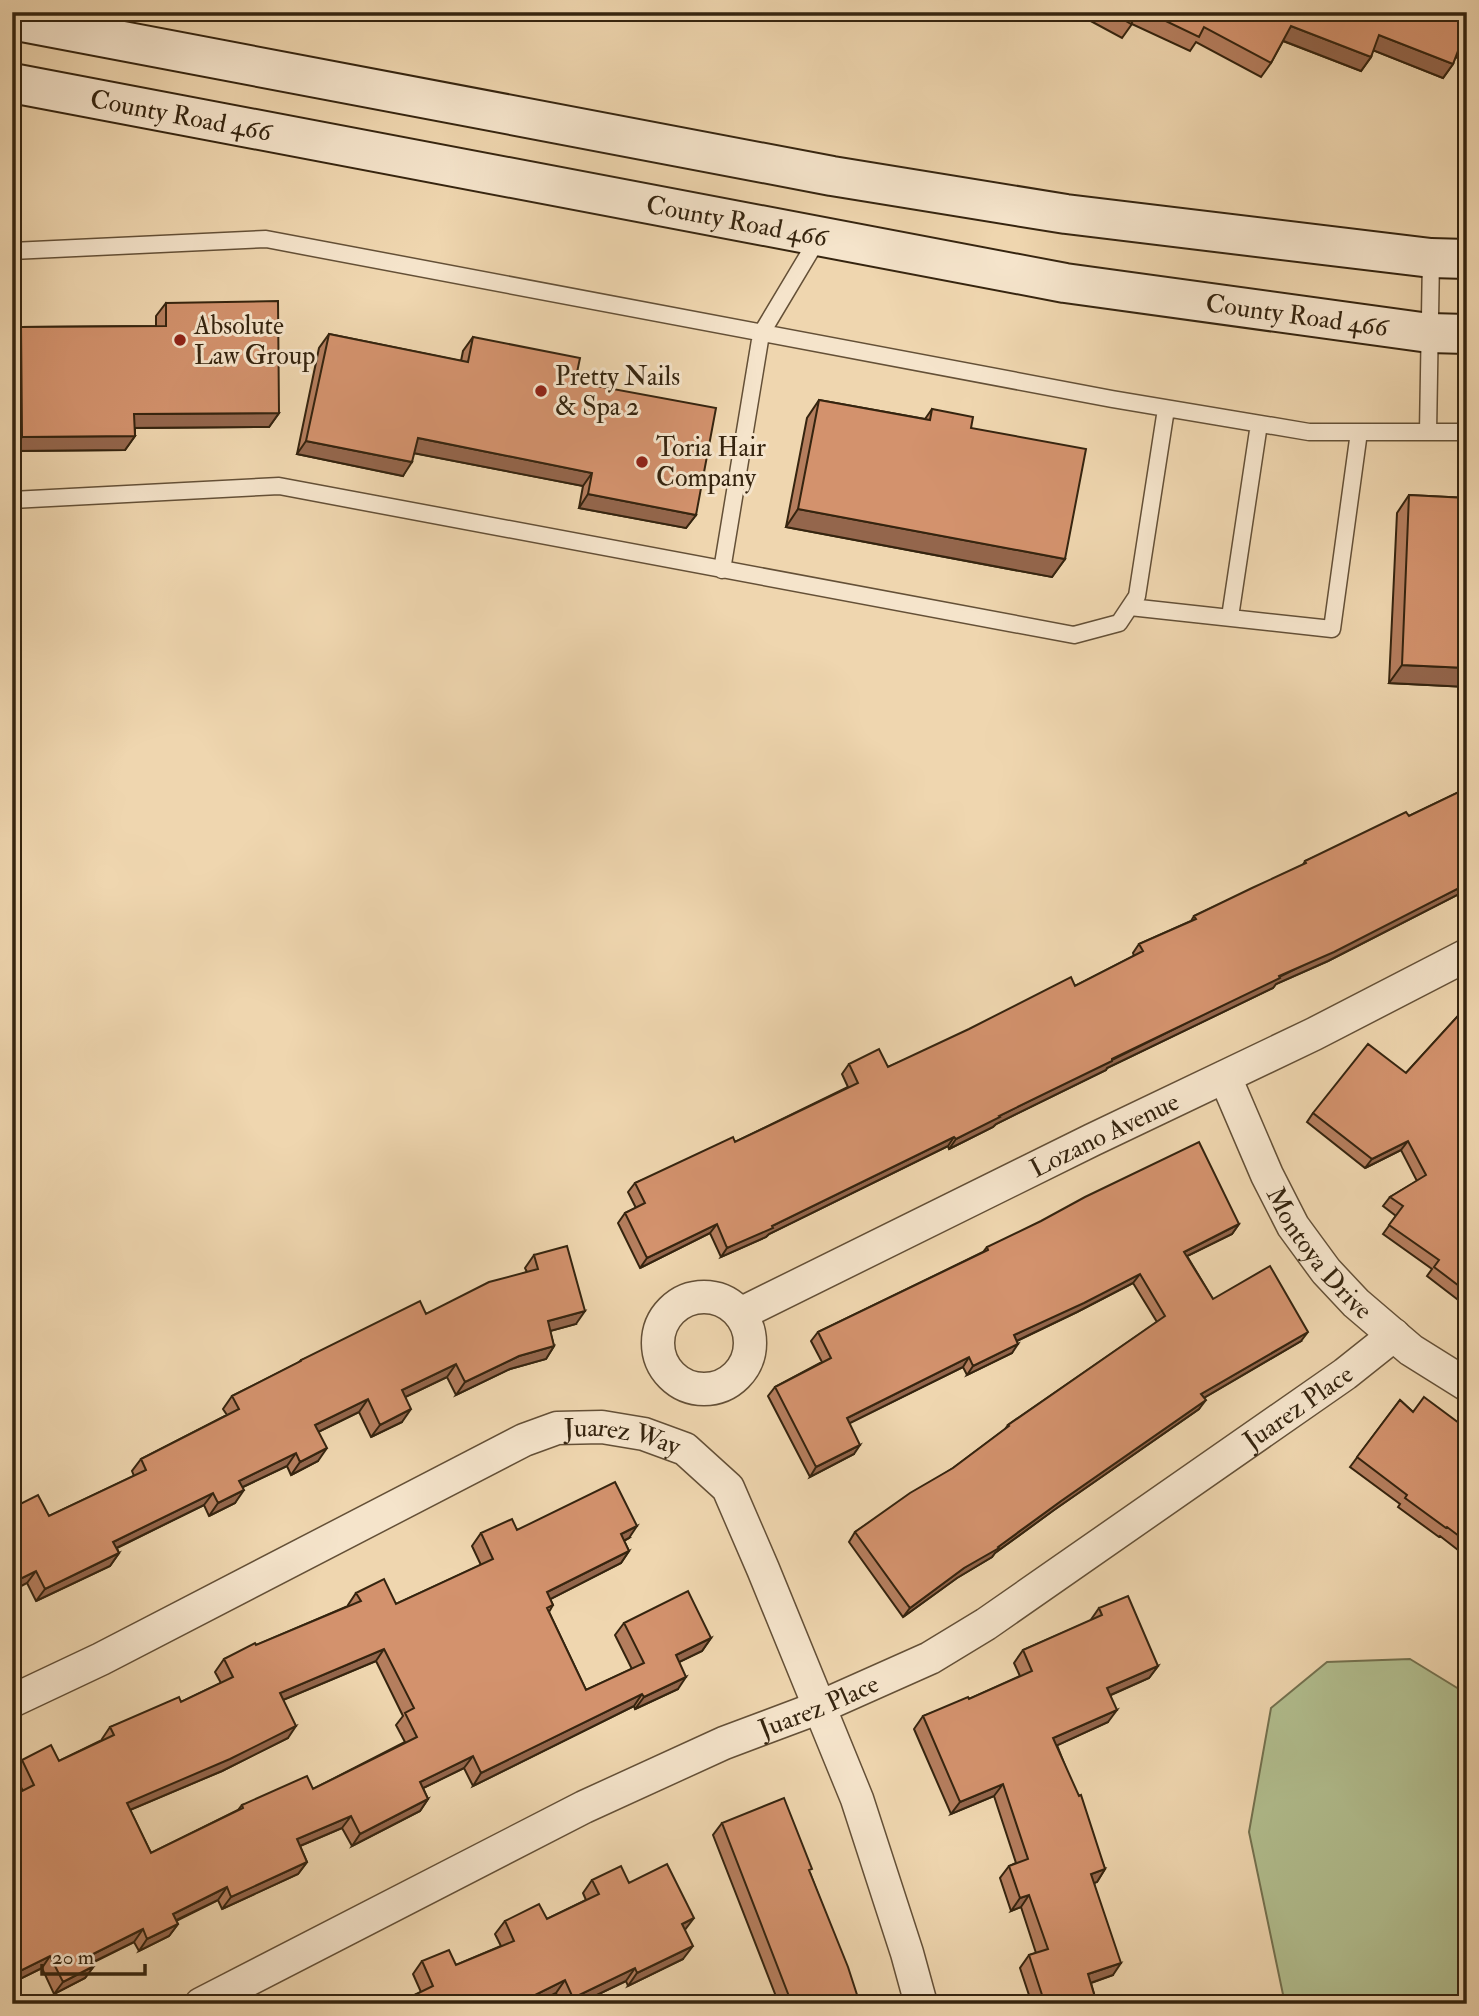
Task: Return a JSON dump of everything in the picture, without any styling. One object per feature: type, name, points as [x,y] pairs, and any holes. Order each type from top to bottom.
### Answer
[{"type":"main road","points":[[12,20],[832,176],[1066,214],[1449,258]]},
{"type":"main road","name":"County Road 466","points":[[12,83],[1065,284],[1429,333],[1467,334]]},
{"type":"street","name":"Lozano Avenue","points":[[740,1314],[1314,1034],[1467,956]]},
{"type":"street","name":"Montoya Drive","points":[[1225,1077],[1293,1226],[1326,1271],[1348,1295],[1411,1350],[1467,1385]]},
{"type":"street","name":"Juarez Place","points":[[201,2004],[584,1807],[724,1743],[820,1707],[930,1658],[986,1624],[1346,1374],[1394,1335]]},
{"type":"street","name":"Juarez Way","points":[[12,1701],[113,1652],[524,1440],[557,1428],[602,1427],[644,1434],[685,1449],[728,1489],[857,1799],[907,1954],[920,2004]]},
{"type":"lane","points":[[722,570],[761,334],[819,237]]},
{"type":"lane","points":[[12,251],[266,239],[761,334],[1259,424],[1309,432],[1467,432]]},
{"type":"lane","points":[[1428,432],[1429,333],[1449,258]]},
{"type":"lane","points":[[12,500],[279,486],[1074,635],[1119,624],[1137,596],[1166,409]]},
{"type":"lane","points":[[1230,617],[1259,424]]},
{"type":"lane","points":[[1130,607],[1332,629],[1359,432]]},
{"type":"green space","points":[[1410,1659],[1467,1694],[1467,2004],[1285,2004],[1249,1832],[1271,1708],[1327,1662]]},
{"type":"building","points":[[1110,12],[1138,12],[1131,24]]},
{"type":"building","points":[[1147,12],[1467,12],[1467,44],[1461,43],[1453,64],[1379,35],[1371,57],[1291,26],[1271,63],[1204,27],[1199,37]]},
{"type":"building","points":[[278,301],[279,413],[134,414],[135,436],[22,437],[21,327],[166,326],[166,303]]},
{"type":"building","points":[[329,334],[468,362],[473,337],[580,358],[575,382],[716,408],[696,515],[588,494],[592,473],[418,438],[412,462],[306,441]]},
{"type":"building","points":[[819,400],[930,420],[932,409],[973,417],[971,428],[1086,449],[1065,559],[798,509]]},
{"type":"building","points":[[1409,495],[1467,498],[1467,668],[1402,665]]},
{"type":"building","points":[[1467,788],[1467,884],[956,1139],[954,1137],[772,1226],[773,1228],[727,1248],[717,1224],[647,1258],[625,1213],[645,1203],[635,1183],[733,1137],[735,1142],[858,1083],[849,1064],[879,1049],[888,1067],[1071,977],[1075,986],[1143,951],[1139,944],[1196,919],[1194,916],[1406,812],[1409,816]]},
{"type":"building","points":[[1467,1006],[1467,1292],[1434,1267],[1439,1260],[1389,1225],[1403,1206],[1390,1197],[1426,1175],[1408,1141],[1372,1159],[1313,1113],[1368,1044],[1406,1073]]},
{"type":"building","points":[[1199,1142],[1239,1224],[1184,1252],[1213,1299],[1270,1266],[1308,1332],[1201,1394],[1206,1400],[910,1608],[855,1532],[910,1493],[953,1468],[1008,1425],[1165,1316],[1140,1274],[1014,1335],[1018,1344],[973,1366],[969,1357],[847,1418],[860,1445],[816,1467],[775,1387],[831,1358],[818,1332],[988,1250],[987,1247]]},
{"type":"building","points":[[567,1246],[585,1311],[548,1321],[554,1346],[519,1356],[465,1382],[456,1364],[402,1390],[411,1409],[380,1425],[368,1399],[315,1425],[327,1448],[300,1462],[296,1453],[239,1481],[244,1490],[218,1503],[213,1493],[113,1542],[119,1553],[45,1589],[36,1571],[12,1583],[12,1508],[38,1495],[49,1516],[146,1470],[141,1459],[239,1409],[232,1396],[301,1360],[420,1301],[426,1314],[489,1282],[538,1269],[534,1255]]},
{"type":"building","points":[[1424,1397],[1467,1429],[1467,1542],[1405,1498],[1407,1495],[1357,1457],[1400,1400],[1413,1412]]},
{"type":"building","points":[[615,1482],[637,1526],[621,1534],[629,1551],[547,1592],[553,1605],[547,1608],[586,1690],[644,1663],[624,1623],[688,1591],[711,1638],[676,1655],[686,1677],[644,1697],[642,1694],[481,1773],[473,1756],[420,1782],[428,1799],[360,1834],[351,1816],[297,1839],[307,1862],[231,1897],[227,1887],[173,1914],[178,1924],[147,1939],[143,1929],[89,1956],[94,1966],[63,1982],[50,1956],[12,1975],[12,1796],[34,1785],[22,1760],[51,1745],[59,1761],[114,1735],[110,1727],[179,1697],[181,1702],[233,1677],[224,1659],[255,1643],[256,1645],[361,1601],[356,1593],[384,1579],[396,1604],[493,1559],[481,1533],[512,1519],[517,1530]],"holes":[[[384,1649],[414,1708],[405,1713],[417,1737],[313,1789],[307,1776],[242,1805],[243,1808],[151,1853],[127,1803],[230,1759],[296,1726],[280,1693]]]},
{"type":"building","points":[[1128,1596],[1158,1666],[1107,1688],[1117,1710],[1053,1738],[1079,1796],[1081,1795],[1105,1869],[1091,1874],[1121,1963],[1088,1974],[1097,2004],[1045,2004],[1029,1955],[1048,1949],[1029,1895],[1020,1898],[1009,1866],[1028,1859],[1003,1784],[960,1802],[923,1716],[1032,1671],[1023,1650],[1102,1615],[1099,1608]]},
{"type":"building","points":[[784,1798],[860,2004],[792,2004],[722,1823]]},
{"type":"building","points":[[667,1864],[694,1918],[682,1924],[693,1946],[637,1973],[635,1968],[573,1998],[565,1980],[517,2004],[396,2004],[433,1986],[422,1961],[449,1950],[456,1965],[514,1941],[505,1921],[539,1904],[547,1919],[599,1894],[592,1880],[621,1866],[629,1883]]},
{"type":"place","name":"Absolute Law Group","points":[[180,340]]},
{"type":"place","name":"Pretty Nails & Spa 2","points":[[541,391]]},
{"type":"place","name":"Toria Hair Company","points":[[642,462]]}]
